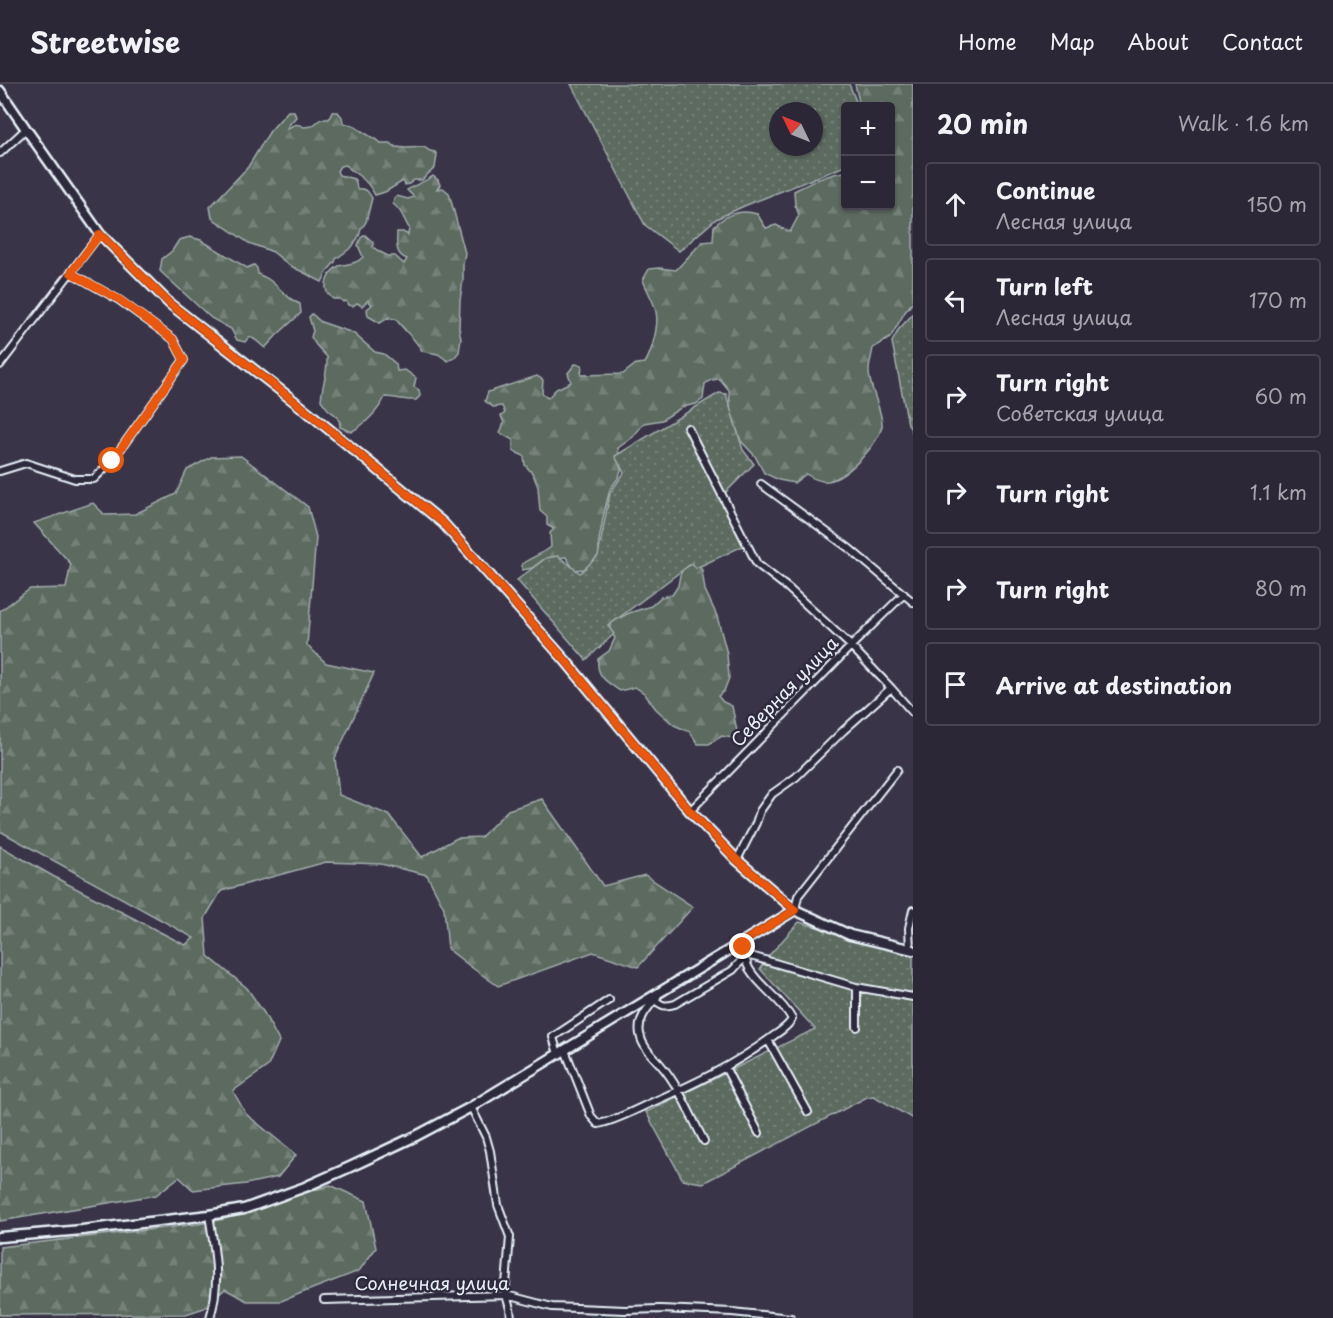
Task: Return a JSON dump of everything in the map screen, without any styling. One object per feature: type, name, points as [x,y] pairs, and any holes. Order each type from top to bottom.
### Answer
[{"type":"main road","points":[[0,91],[100,234],[170,304],[308,412],[443,523],[565,660],[690,811],[737,860],[795,910],[850,935],[912,950]]},
{"type":"main road","points":[[0,1237],[210,1215],[244,1209],[304,1187],[416,1136],[471,1107],[795,910]]},
{"type":"street","points":[[0,153],[26,129]]},
{"type":"street","points":[[0,365],[100,234]]},
{"type":"street","points":[[0,471],[26,464],[75,479],[94,479],[112,461],[184,360],[173,339],[120,300],[71,273]]},
{"type":"street","points":[[688,428],[757,564],[788,588],[851,646],[913,713]]},
{"type":"street","points":[[761,484],[850,549],[913,602]]},
{"type":"street","name":"Северная улица","points":[[690,811],[904,594]]},
{"type":"street","points":[[737,860],[760,811],[772,794],[796,777],[891,688]]},
{"type":"street","points":[[795,910],[798,896],[897,770]]},
{"type":"street","points":[[912,950],[909,928],[913,910]]},
{"type":"street","points":[[609,1000],[552,1037],[591,1116],[598,1124],[629,1113],[725,1067],[790,1023],[792,1018],[750,971],[741,943]]},
{"type":"street","points":[[744,954],[857,987],[913,997]]},
{"type":"street","points":[[655,1000],[667,1007],[675,1004],[733,970],[744,954]]},
{"type":"street","points":[[857,987],[857,1027]]},
{"type":"street","points":[[663,990],[644,1013],[639,1028],[640,1035],[648,1051],[679,1090],[704,1141]]},
{"type":"street","points":[[768,1040],[808,1112]]},
{"type":"street","points":[[725,1067],[759,1133]]},
{"type":"street","points":[[471,1107],[486,1137],[498,1205],[510,1237],[506,1295],[511,1318]]},
{"type":"street","points":[[210,1215],[216,1259],[216,1290],[210,1318]]},
{"type":"street","name":"Солнечная улица","points":[[324,1300],[506,1295],[552,1307],[732,1312],[791,1318]]},
{"type":"green space","points":[[571,84],[849,84],[856,102],[841,102],[841,168],[716,219],[679,251],[645,225]]},
{"type":"green space","points":[[855,84],[913,84],[913,302],[890,338],[873,348],[869,377],[882,421],[875,442],[861,459],[836,479],[822,481],[806,474],[794,483],[779,480],[764,473],[755,456],[741,441],[731,414],[729,390],[720,379],[711,380],[705,384],[703,399],[696,404],[682,407],[662,420],[644,423],[633,437],[618,448],[621,470],[610,489],[599,540],[599,556],[593,566],[574,570],[566,557],[543,560],[532,568],[522,570],[522,564],[551,547],[550,533],[554,529],[547,525],[547,517],[540,511],[538,487],[533,474],[525,465],[524,456],[513,451],[513,440],[500,433],[504,423],[501,416],[505,413],[502,406],[493,407],[485,401],[488,392],[537,376],[543,380],[542,393],[548,398],[556,389],[571,382],[568,373],[575,364],[582,365],[581,375],[623,374],[636,364],[645,363],[656,331],[657,317],[643,280],[649,269],[676,270],[702,242],[713,241],[714,226],[724,218],[739,212],[757,214],[766,228],[776,225],[790,232],[799,215],[795,205],[794,191],[812,182],[841,173],[841,210],[895,210],[895,102],[859,102]]},
{"type":"green space","points":[[288,111],[294,111],[296,117],[287,129],[297,124],[304,127],[312,126],[321,119],[329,119],[332,112],[338,112],[343,123],[352,125],[381,143],[406,148],[424,147],[437,155],[435,168],[422,180],[414,180],[405,185],[403,181],[375,195],[361,177],[346,165],[340,166],[337,171],[339,175],[354,179],[357,189],[366,190],[372,198],[366,222],[359,236],[352,247],[336,259],[322,282],[289,265],[273,252],[249,243],[212,218],[210,207],[248,167],[270,131]]},
{"type":"green space","points":[[433,176],[440,185],[437,189],[443,188],[449,193],[465,253],[460,300],[459,352],[448,361],[438,354],[422,351],[396,319],[388,318],[380,323],[368,316],[367,309],[372,305],[368,300],[362,306],[357,303],[353,306],[348,305],[346,301],[333,299],[327,293],[326,288],[328,277],[336,268],[354,263],[363,257],[358,245],[365,235],[373,242],[373,247],[388,256],[395,256],[404,264],[407,259],[398,251],[397,232],[408,235],[409,228],[401,212],[393,204],[394,199],[397,196],[408,199],[414,197],[407,190]]},
{"type":"green space","points":[[190,237],[201,240],[247,268],[254,265],[258,274],[300,304],[301,313],[265,348],[249,337],[245,342],[237,340],[231,329],[211,318],[160,271],[162,259],[172,251],[179,240]]},
{"type":"green space","points":[[312,314],[321,322],[353,333],[375,352],[384,354],[396,364],[397,371],[405,370],[416,378],[414,387],[419,390],[420,396],[416,400],[385,397],[375,413],[357,429],[351,432],[340,427],[338,417],[321,400],[327,357],[311,337],[313,331],[309,317]]},
{"type":"green space","points":[[913,314],[913,434],[908,424],[892,342],[899,329]]},
{"type":"green space","points":[[719,393],[726,394],[743,450],[754,464],[720,498],[743,546],[696,568],[692,563],[608,626],[614,634],[586,660],[517,580],[546,558],[558,556],[580,573],[598,556],[610,493],[624,473],[615,456]]},
{"type":"green space","points":[[241,456],[308,507],[316,537],[307,645],[326,663],[374,673],[335,758],[339,795],[389,815],[422,857],[457,838],[481,837],[508,810],[542,799],[603,886],[645,875],[693,907],[638,967],[593,952],[498,986],[448,949],[444,908],[427,875],[381,864],[326,862],[221,891],[205,918],[208,956],[247,988],[279,1041],[268,1066],[233,1091],[246,1114],[296,1155],[278,1177],[246,1184],[193,1190],[179,1177],[156,1195],[0,1221],[0,846],[185,945],[194,938],[0,831],[0,611],[30,589],[66,588],[71,564],[34,523],[93,503],[105,515],[135,514],[176,494],[187,470],[211,457]]},
{"type":"green space","points":[[695,562],[702,570],[705,590],[717,616],[727,654],[729,678],[724,691],[718,696],[723,702],[732,706],[737,731],[732,738],[722,736],[709,744],[698,744],[690,732],[674,725],[656,709],[644,693],[635,687],[620,691],[611,685],[601,675],[598,665],[598,659],[609,651],[615,638],[609,629],[612,622],[629,613],[651,606],[661,597],[672,595],[678,586],[683,569]]},
{"type":"green space","points":[[799,922],[913,954],[913,1119],[874,1096],[867,1097],[703,1183],[683,1180],[646,1112],[815,1029],[760,969],[765,960]]},
{"type":"green space","points":[[330,1185],[366,1201],[376,1248],[359,1271],[281,1301],[247,1301],[225,1289],[204,1308],[186,1314],[0,1315],[0,1247],[198,1224],[224,1219]]},
{"type":"route","points":[[112,461],[184,360],[173,339],[120,300],[71,273],[100,234],[170,304],[308,412],[443,523],[565,660],[690,811],[737,860],[795,910],[741,943],[743,947]]}]
